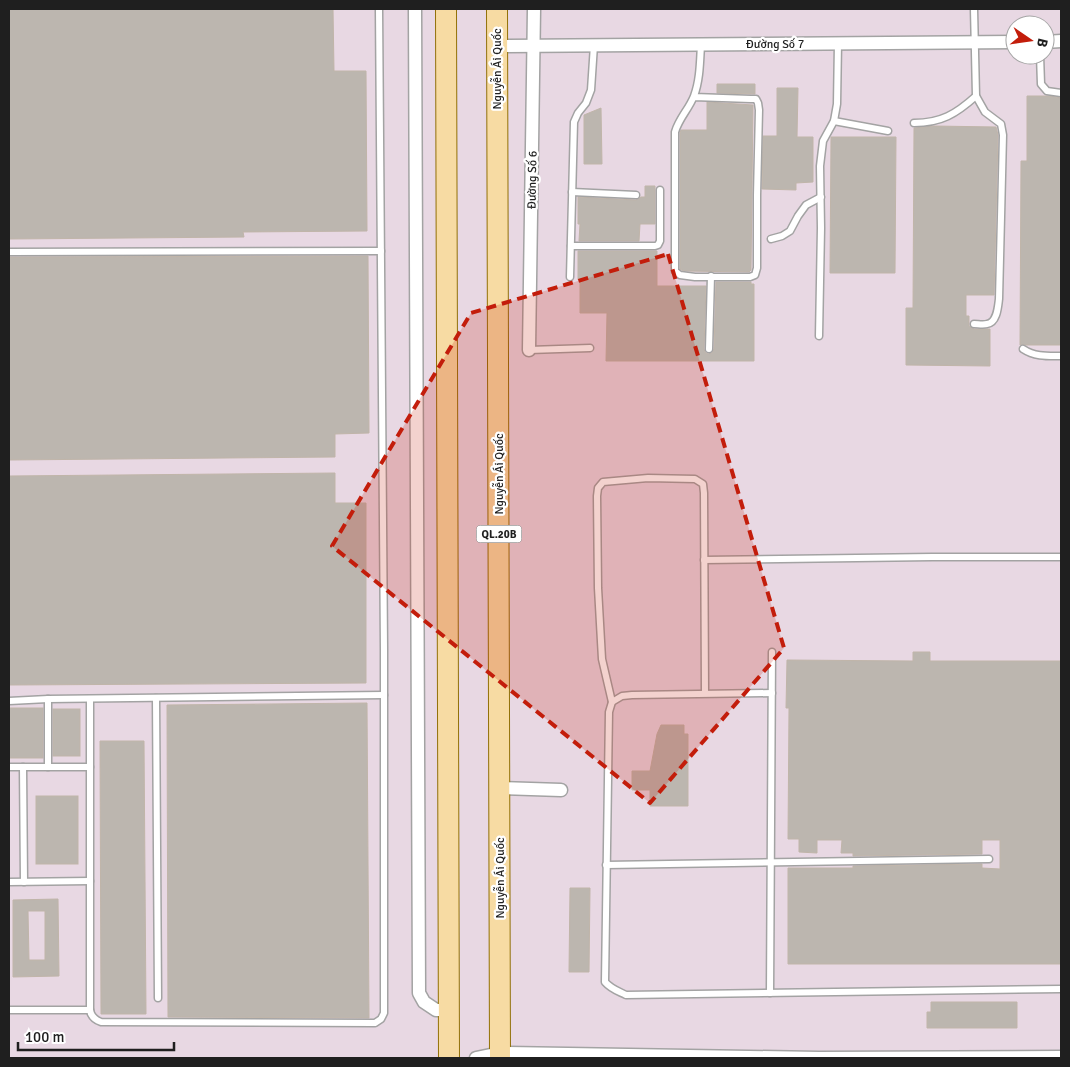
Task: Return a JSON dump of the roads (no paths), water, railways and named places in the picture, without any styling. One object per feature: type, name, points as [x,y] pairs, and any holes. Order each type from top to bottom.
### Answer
[{"type":"main road","points":[[446,9],[449,1058]]},
{"type":"main road","name":"Nguyễn Ái Quốc","points":[[497,9],[500,1056]]},
{"type":"street","points":[[415,9],[419,993],[424,1002],[436,1010],[449,1010]]},
{"type":"street","name":"Đường Số 6","points":[[529,350],[534,9]]},
{"type":"street","name":"Đường Số 7","points":[[497,46],[1005,42]]},
{"type":"street","points":[[500,788],[561,790]]},
{"type":"street","points":[[476,1058],[500,1056],[1061,1057]]},
{"type":"lane","points":[[90,699],[90,1014],[93,1018],[101,1022],[375,1023],[381,1019],[384,1013],[384,650],[379,9]]},
{"type":"lane","points":[[974,9],[976,96],[985,112],[1000,124],[1002,134],[999,299],[992,323],[974,324]]},
{"type":"lane","points":[[819,336],[820,166],[823,141],[834,121],[837,104],[838,43]]},
{"type":"lane","points":[[694,97],[756,99],[758,103],[758,268],[755,275],[750,277],[695,277],[680,275],[675,271],[675,132],[677,122],[694,97],[699,77],[701,44]]},
{"type":"lane","points":[[570,277],[574,122],[578,113],[586,104],[591,90],[594,46]]},
{"type":"lane","points":[[1040,65],[1041,84],[1047,91],[1061,93]]},
{"type":"lane","points":[[914,123],[935,121],[950,116],[963,108],[976,96]]},
{"type":"lane","points":[[834,121],[888,131]]},
{"type":"lane","points":[[571,246],[658,245],[660,241],[660,190]]},
{"type":"lane","points":[[572,192],[636,195]]},
{"type":"lane","points":[[771,238],[782,236],[790,231],[806,205],[821,197]]},
{"type":"lane","points":[[9,252],[381,251]]},
{"type":"lane","points":[[709,349],[711,276]]},
{"type":"lane","points":[[529,350],[590,348]]},
{"type":"lane","points":[[1023,349],[1035,355],[1061,356]]},
{"type":"lane","points":[[705,694],[703,484],[695,480],[648,478],[603,482],[598,488],[597,496],[598,588],[602,659],[612,702],[609,712],[604,982],[616,991],[626,994],[1061,989]]},
{"type":"lane","points":[[704,560],[1061,557]]},
{"type":"lane","points":[[770,993],[772,652]]},
{"type":"lane","points":[[612,702],[622,696],[632,694],[772,693]]},
{"type":"lane","points":[[9,701],[384,695]]},
{"type":"lane","points":[[156,698],[158,998]]},
{"type":"lane","points":[[48,699],[48,767]]},
{"type":"lane","points":[[9,767],[90,767]]},
{"type":"lane","points":[[23,767],[24,882]]},
{"type":"lane","points":[[606,865],[989,859]]},
{"type":"lane","points":[[9,882],[90,881]]},
{"type":"lane","points":[[9,1010],[90,1010]]}]
